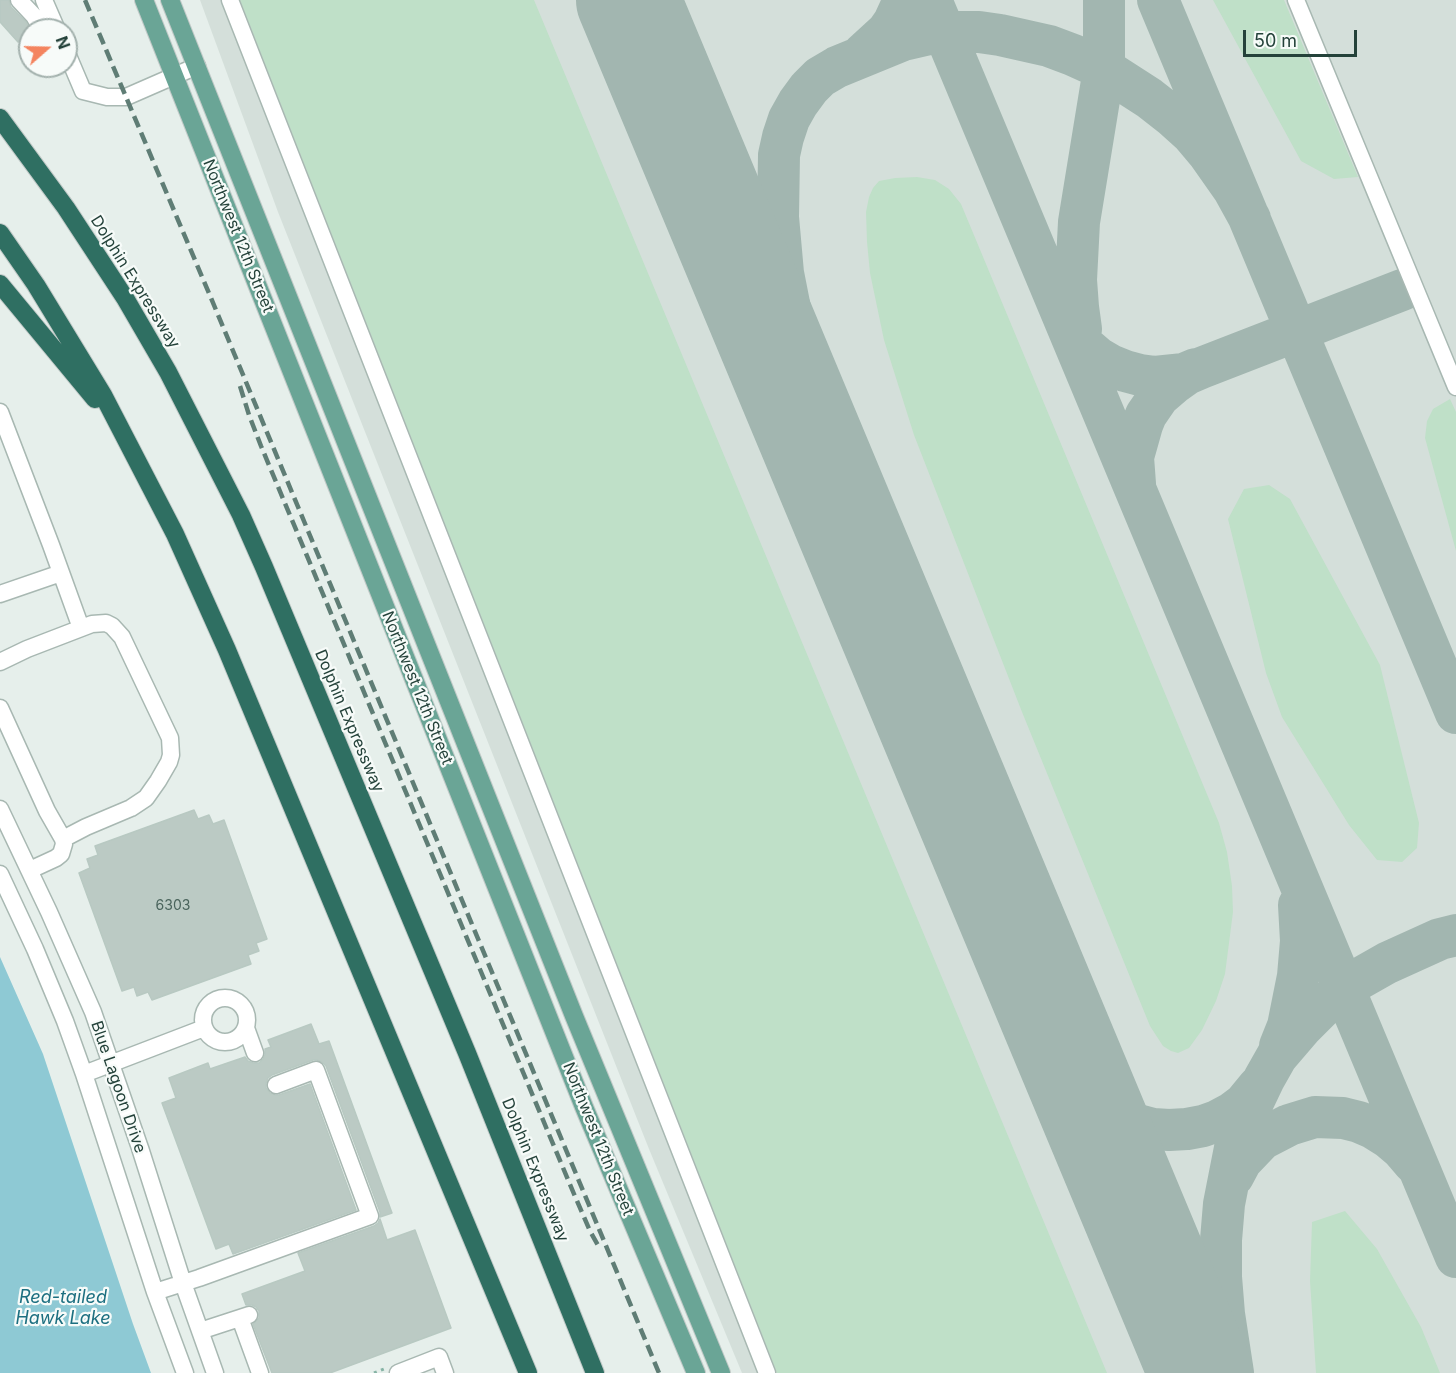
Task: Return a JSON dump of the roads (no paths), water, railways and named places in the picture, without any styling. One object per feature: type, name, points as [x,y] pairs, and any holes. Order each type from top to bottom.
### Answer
[{"type":"highway","name":"Dolphin Expressway","points":[[0,118],[66,208],[125,298],[168,372],[241,515],[462,1042],[595,1373]]},
{"type":"highway","points":[[0,233],[99,387],[176,534],[227,650],[528,1373]]},
{"type":"highway","points":[[0,284],[125,435]]},
{"type":"main road","name":"Northwest 12th Street","points":[[144,0],[584,1107],[696,1373]]},
{"type":"main road","name":"Northwest 12th Street","points":[[170,0],[570,1005],[721,1373]]},
{"type":"street","points":[[19,0],[35,18]]},
{"type":"street","points":[[44,0],[52,18]]},
{"type":"street","points":[[230,0],[767,1373]]},
{"type":"street","points":[[1296,0],[1456,387]]},
{"type":"street","points":[[75,78],[83,91],[107,97],[126,97],[197,66]]},
{"type":"street","points":[[0,412],[81,628]]},
{"type":"street","points":[[0,594],[61,573]]},
{"type":"street","points":[[0,662],[81,628],[106,623],[118,631],[170,738],[171,755],[158,781],[146,798],[63,839]]},
{"type":"street","points":[[0,708],[64,844],[61,854],[56,858],[30,870]]},
{"type":"street","name":"Blue Lagoon Drive","points":[[0,809],[84,990],[111,1063],[215,1373]]},
{"type":"street","name":"Blue Lagoon Drive","points":[[0,874],[51,987],[84,1074],[155,1292],[185,1373]]},
{"type":"street","points":[[218,999],[232,999],[244,1008],[248,1021],[246,1028],[238,1039],[225,1043],[213,1039],[204,1028],[204,1014],[212,1002],[218,999]]},
{"type":"street","points":[[84,1074],[204,1028]]},
{"type":"street","points":[[246,1028],[255,1053]]},
{"type":"street","points":[[155,1292],[370,1216],[316,1070],[276,1085]]},
{"type":"street","points":[[200,1332],[245,1316],[261,1373]]},
{"type":"street","points":[[398,1373],[439,1357],[445,1373]]},
{"type":"water","name":"Red-tailed Hawk Lake","points":[[0,957],[43,1054],[151,1373],[0,1373]]},
{"type":"railway","points":[[85,0],[659,1373]]},
{"type":"railway","points":[[240,386],[261,446],[574,1194],[599,1247]]}]
